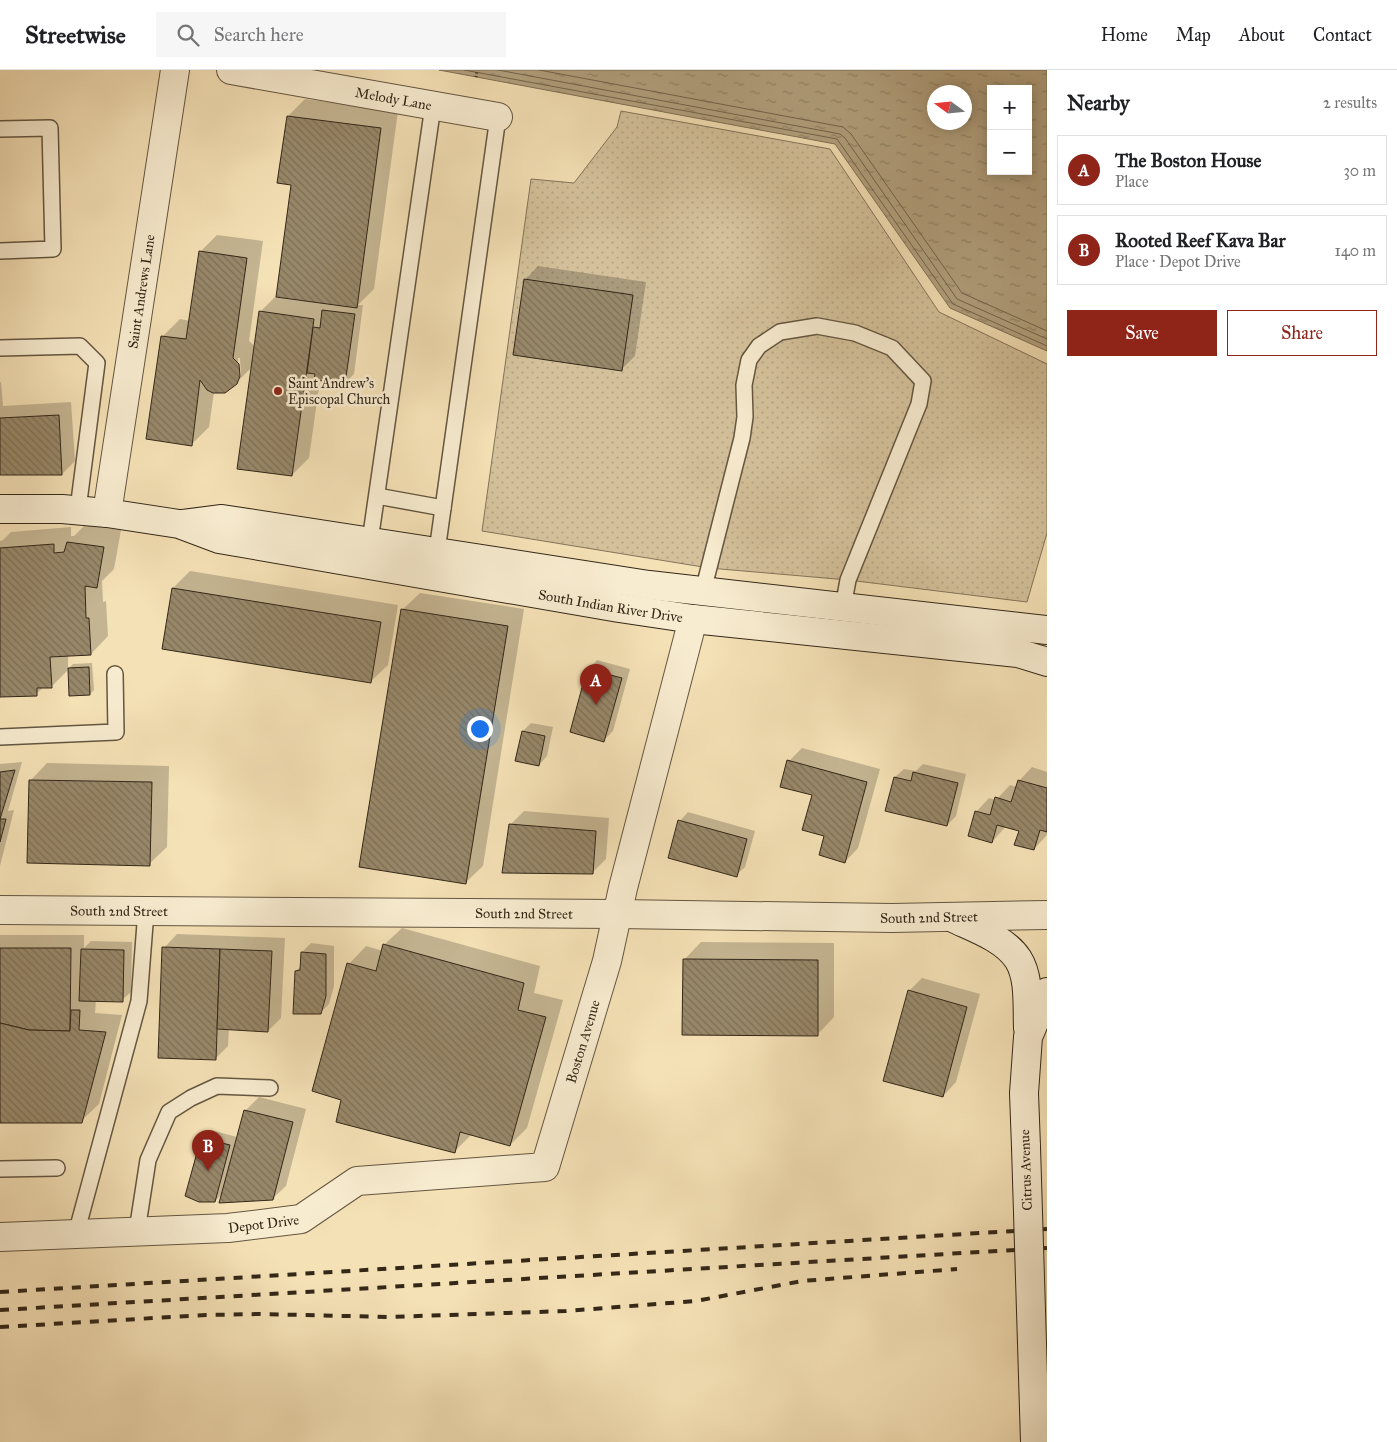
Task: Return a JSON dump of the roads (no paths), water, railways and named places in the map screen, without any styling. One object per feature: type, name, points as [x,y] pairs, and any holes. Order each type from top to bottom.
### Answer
[{"type":"street","name":"Saint Andrews Lane","points":[[107,513],[176,70]]},
{"type":"street","name":"Melody Lane","points":[[231,70],[498,117]]},
{"type":"street","name":"South Indian River Drive","points":[[0,509],[78,509],[107,513],[179,524],[219,539],[619,608],[693,619],[1018,653],[1047,662]]},
{"type":"street","name":"South Indian River Drive","points":[[179,524],[222,519],[649,585],[1047,630]]},
{"type":"street","name":"Boston Avenue","points":[[544,1167],[607,961],[628,871],[693,619]]},
{"type":"street","name":"South 2nd Street","points":[[0,910],[952,918],[1047,915]]},
{"type":"street","points":[[952,918],[988,934],[1006,946],[1018,959],[1027,991],[1028,1037]]},
{"type":"street","name":"Citrus Avenue","points":[[1035,1442],[1024,1093],[1028,1037],[1047,992]]},
{"type":"street","name":"Depot Drive","points":[[0,1237],[228,1228],[301,1220],[357,1181],[544,1167]]},
{"type":"lane","points":[[370,541],[433,106]]},
{"type":"lane","points":[[437,551],[498,117]]},
{"type":"lane","points":[[0,129],[50,128],[53,249],[0,251]]},
{"type":"lane","points":[[703,591],[742,438],[745,417],[744,385],[749,360],[759,346],[780,332],[817,326],[855,333],[892,348],[924,381],[919,404],[848,580],[843,607]]},
{"type":"lane","points":[[0,348],[80,346],[97,363],[78,509]]},
{"type":"lane","points":[[377,496],[443,508]]},
{"type":"lane","points":[[0,737],[116,732],[115,674]]},
{"type":"lane","points":[[76,1234],[140,1002],[146,911]]},
{"type":"lane","points":[[137,1232],[148,1160],[169,1112],[191,1098],[217,1086],[270,1088]]},
{"type":"lane","points":[[0,1169],[57,1168]]},
{"type":"water","points":[[439,70],[1047,70],[1047,351],[950,308],[835,144]]},
{"type":"railway","points":[[0,1292],[1047,1229]]},
{"type":"railway","points":[[0,1310],[1047,1248]]},
{"type":"railway","points":[[0,1327],[206,1315],[259,1314],[389,1317],[566,1311],[696,1301],[802,1281],[957,1269]]},
{"type":"place","name":"Saint Andrew's Episcopal Church","points":[[278,391]]},
{"type":"place","name":"The Boston House","points":[[596,705]]},
{"type":"place","name":"Rooted Reef Kava Bar","points":[[208,1171]]}]
